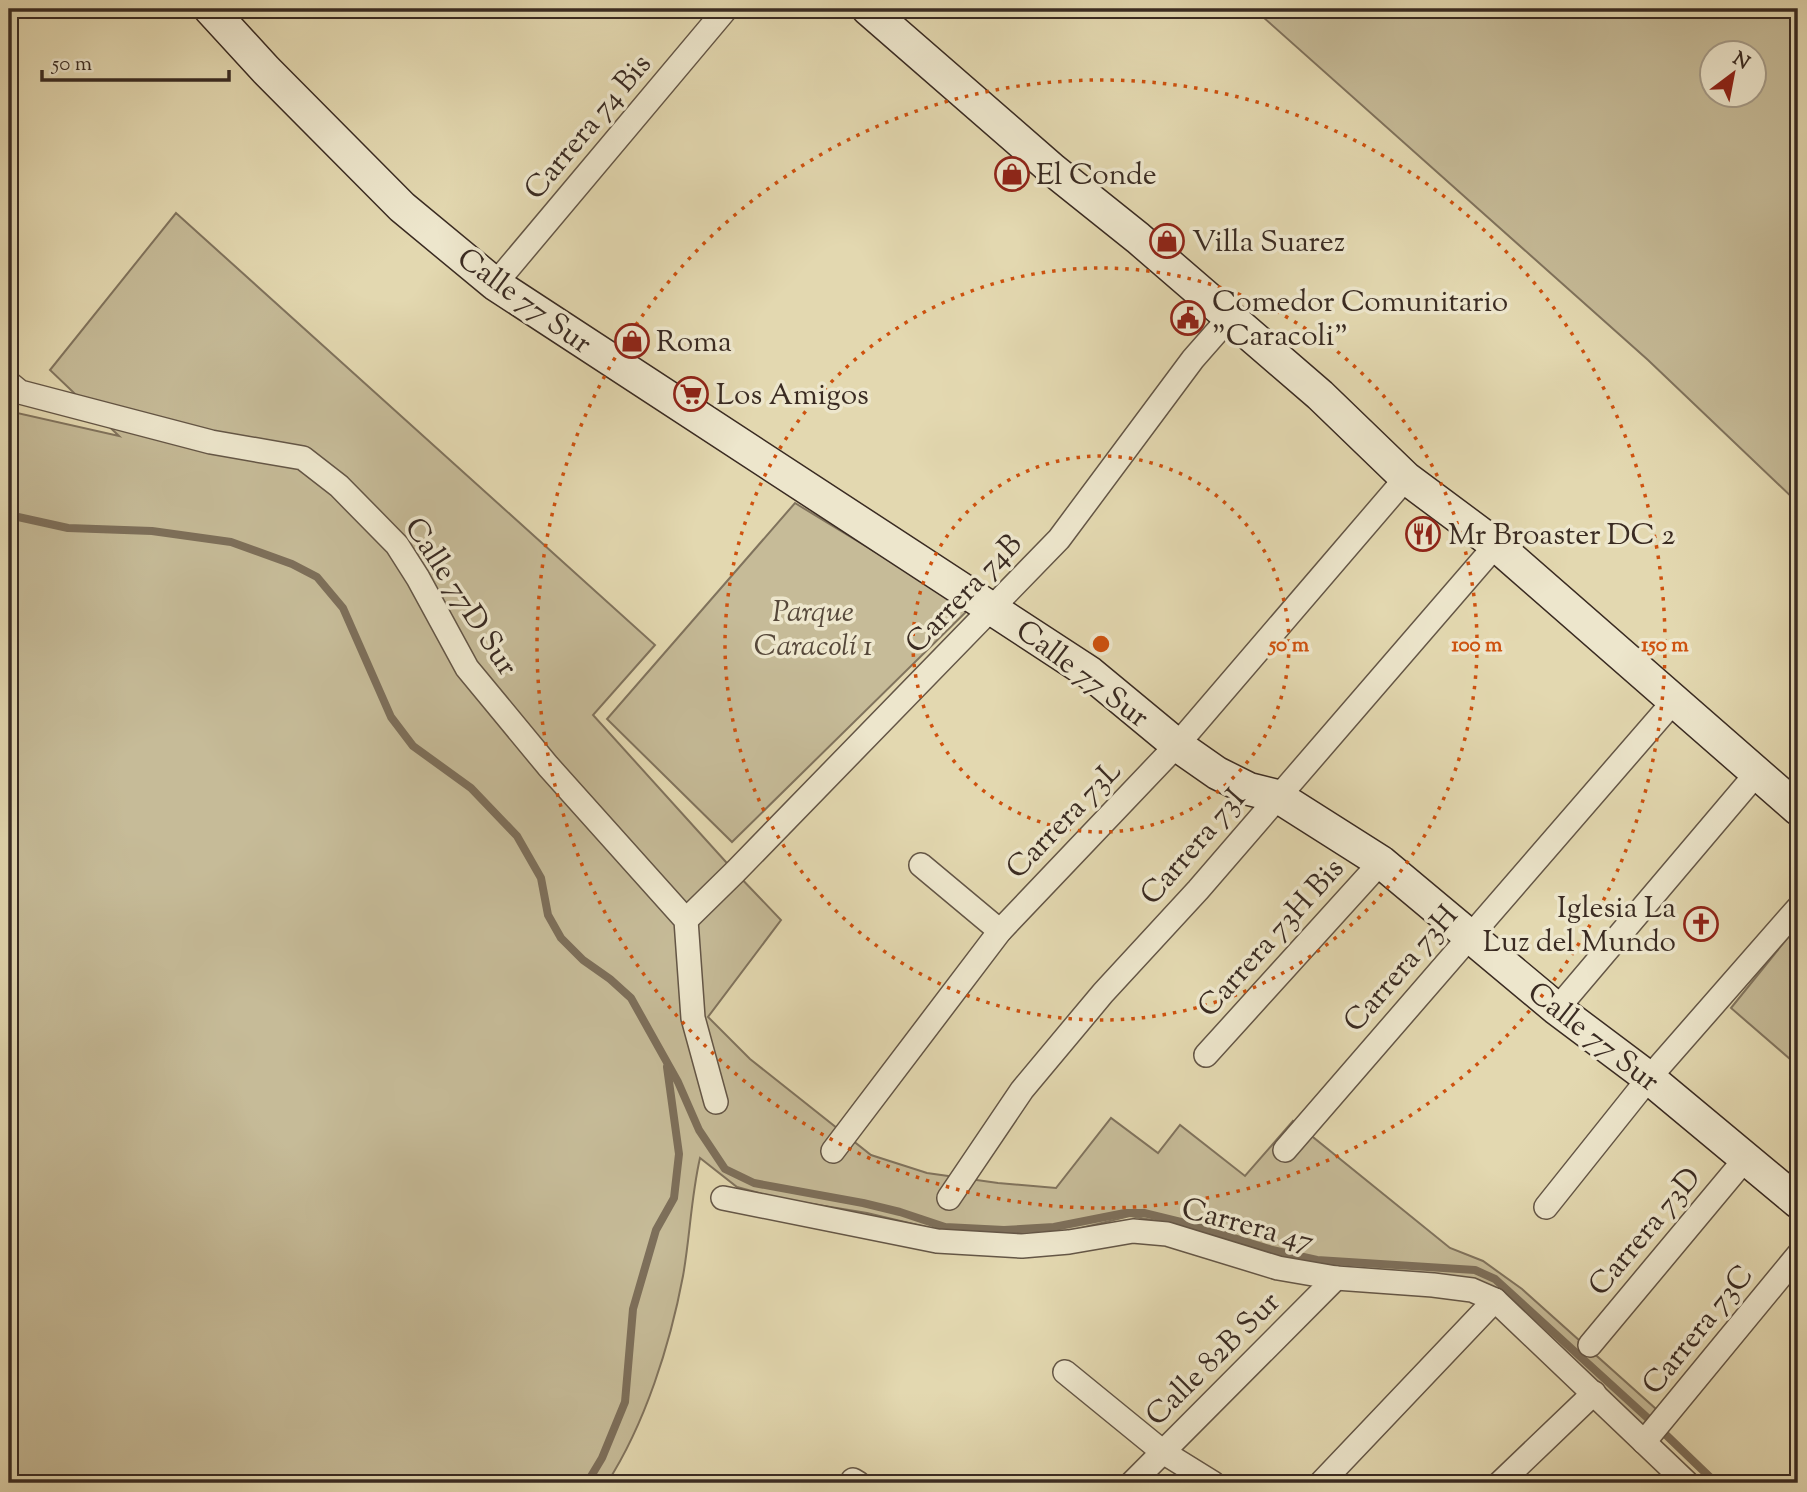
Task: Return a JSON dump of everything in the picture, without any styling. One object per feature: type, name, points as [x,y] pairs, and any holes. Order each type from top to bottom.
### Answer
[{"type":"street","name":"Calle 77 Sur","points":[[210,9],[402,207],[495,284],[1090,673],[1177,745],[1217,773],[1249,789],[1277,796],[1381,862],[1557,1009],[1649,1079],[1798,1202]]},
{"type":"street","name":"Carrera 74 Bis","points":[[495,284],[726,9]]},
{"type":"street","points":[[868,9],[1053,170],[1138,237],[1228,318],[1320,395],[1406,478],[1496,545],[1798,809]]},
{"type":"street","name":"Carrera 74B","points":[[686,920],[745,863],[1059,539],[1194,359],[1228,318]]},
{"type":"street","name":"Calle 77D Sur","points":[[14,388],[211,442],[303,458],[339,486],[397,545],[467,668],[548,766],[686,920]]},
{"type":"street","name":"Carrera 73L","points":[[833,1151],[1000,931],[1177,745],[1406,478]]},
{"type":"street","name":"Carrera 73I","points":[[949,1198],[1023,1090],[1103,993],[1198,890],[1496,545]]},
{"type":"street","name":"Carrera 73H","points":[[1285,1150],[1674,701]]},
{"type":"street","points":[[1557,1009],[1758,773]]},
{"type":"street","name":"Carrera 73H Bis","points":[[1206,1055],[1381,862]]},
{"type":"street","points":[[921,865],[1000,931]]},
{"type":"street","points":[[1546,1207],[1649,1079],[1798,908]]},
{"type":"street","points":[[686,920],[692,1018],[716,1102]]},
{"type":"street","name":"Carrera 73D","points":[[1590,1345],[1746,1158]]},
{"type":"street","name":"Carrera 47","points":[[723,1198],[937,1241],[1022,1245],[1069,1242],[1133,1231],[1167,1234],[1278,1268],[1336,1278],[1472,1290],[1495,1300],[1594,1393],[1653,1432],[1685,1483]]},
{"type":"street","name":"Carrera 73C","points":[[1653,1432],[1798,1255]]},
{"type":"street","name":"Calle 82B Sur","points":[[1132,1483],[1336,1278]]},
{"type":"street","points":[[1321,1483],[1495,1300]]},
{"type":"street","points":[[1065,1372],[1163,1452],[1213,1483]]},
{"type":"street","points":[[1500,1483],[1594,1393]]},
{"type":"green space","points":[[1254,9],[1798,9],[1798,503],[1648,360]]},
{"type":"green space","points":[[176,213],[655,645],[593,715],[781,920],[708,1017],[750,1059],[871,1155],[927,1173],[998,1183],[1056,1188],[1111,1118],[1158,1153],[1180,1125],[1245,1176],[1293,1121],[1450,1248],[1483,1261],[1522,1289],[1656,1409],[1643,1428],[1502,1299],[1281,1257],[1163,1222],[1130,1216],[1057,1234],[951,1233],[867,1213],[782,1199],[737,1187],[700,1158],[683,1276],[671,1329],[644,1410],[607,1483],[9,1483],[9,415],[13,412],[119,436],[50,370]]},
{"type":"green space","name":"Parque Caracolí 1","points":[[795,503],[969,609],[732,842],[607,719]]},
{"type":"green space","points":[[1798,925],[1798,1066],[1731,1008]]},
{"type":"waterway","points":[[9,515],[68,528],[152,531],[231,542],[292,564],[317,577],[343,608],[391,717],[413,746],[471,788],[517,836],[541,878],[548,915],[561,938],[583,960],[631,998],[678,1082],[699,1130],[725,1169],[754,1183],[863,1203],[945,1227],[1004,1230],[1054,1227],[1125,1213],[1144,1213],[1272,1250],[1317,1260],[1475,1270],[1495,1279],[1716,1483]]},
{"type":"waterway","points":[[587,1483],[602,1458],[625,1402],[633,1309],[656,1230],[674,1198],[679,1154],[667,1067]]},
{"type":"place","name":"El Conde","points":[[1012,174]]},
{"type":"place","name":"Villa Suarez","points":[[1167,241]]},
{"type":"place","name":"Comedor Comunitario \"Caracoli\"","points":[[1188,318]]},
{"type":"place","name":"Roma","points":[[632,341]]},
{"type":"place","name":"Los Amigos","points":[[691,394]]},
{"type":"place","name":"Mr Broaster DC 2","points":[[1423,534]]},
{"type":"place","name":"Iglesia La Luz del Mundo","points":[[1701,924]]}]
